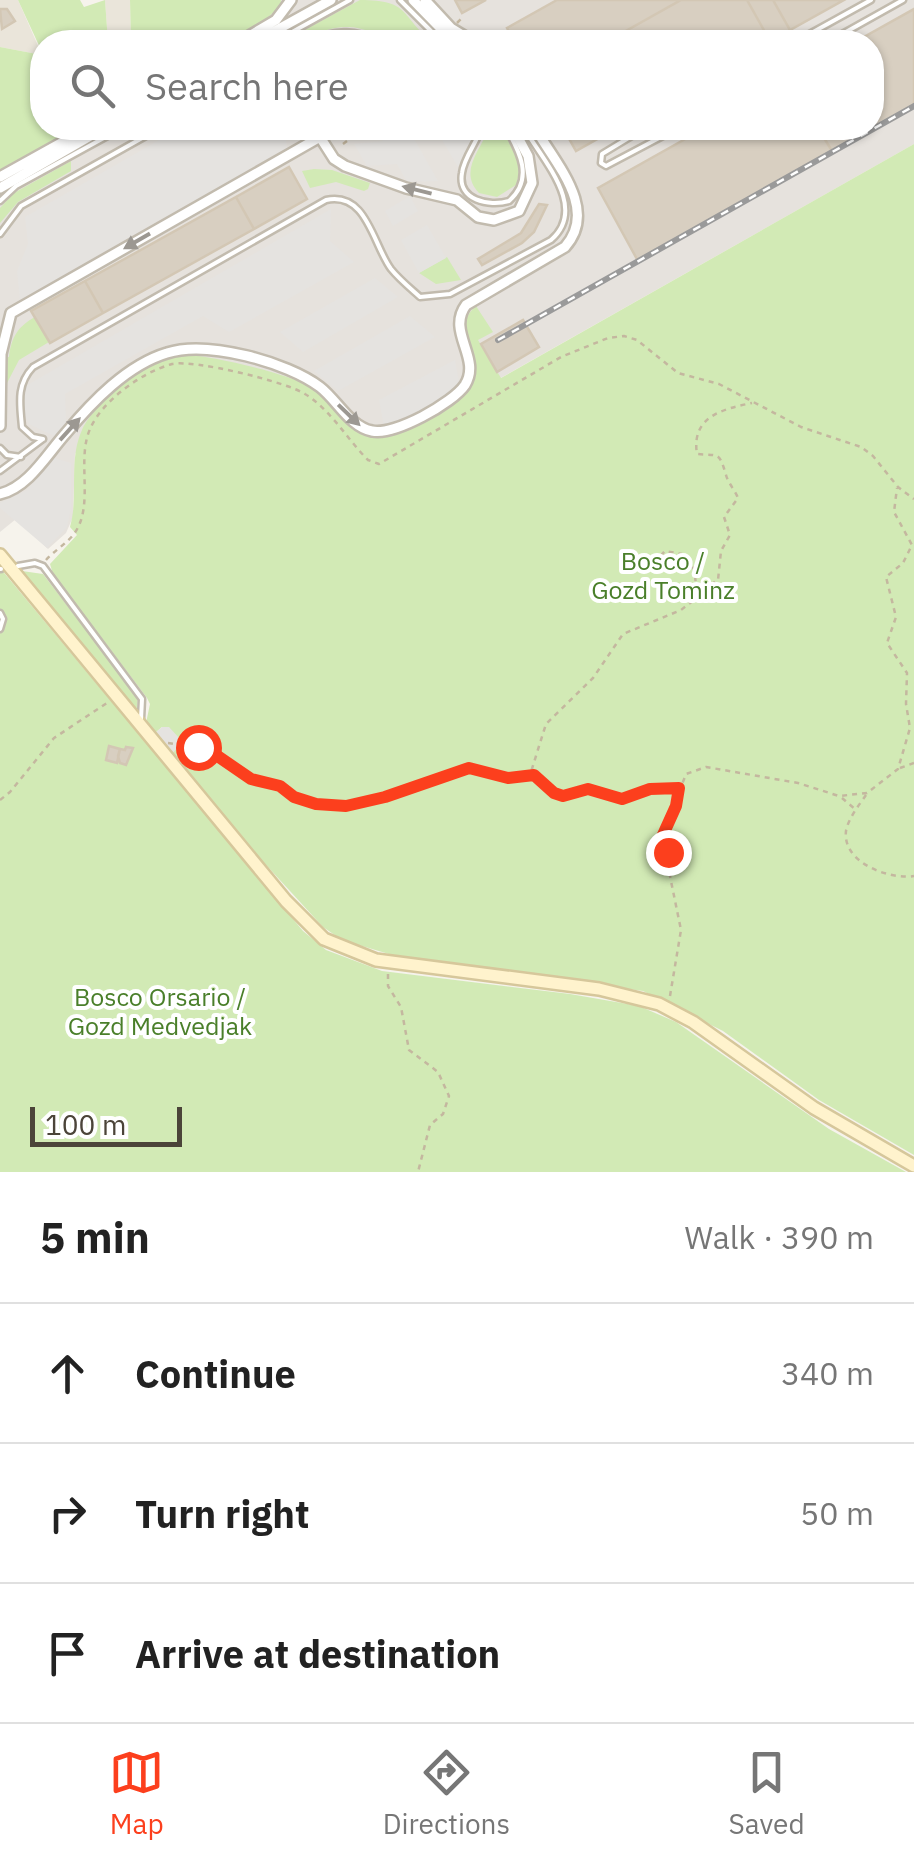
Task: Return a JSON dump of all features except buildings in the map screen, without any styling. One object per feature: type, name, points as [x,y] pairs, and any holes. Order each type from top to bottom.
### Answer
[{"type":"street","points":[[259,30],[276,20],[293,0],[309,12]]},
{"type":"street","points":[[277,30],[331,0]]},
{"type":"street","points":[[413,0],[453,30]]},
{"type":"street","points":[[425,0],[455,30]]},
{"type":"street","points":[[0,176],[66,140]]},
{"type":"street","points":[[0,188],[83,140]]},
{"type":"street","points":[[0,426],[1,354],[11,313],[316,140]]},
{"type":"street","points":[[321,140],[334,159],[345,166],[406,188],[457,200],[486,220],[508,217],[523,206],[532,183],[528,156],[518,140]]},
{"type":"street","points":[[0,494],[22,484],[76,421],[118,381],[167,353],[188,349],[220,351],[289,370],[318,386],[350,418],[371,431],[395,430],[448,401],[468,377],[468,360],[458,325],[466,306],[556,252],[576,233],[580,218],[577,200],[542,140]]},
{"type":"street","points":[[0,555],[305,922],[341,948],[388,963],[645,998],[693,1022],[814,1108],[914,1166]]},
{"type":"lane","points":[[296,30],[350,0]]},
{"type":"lane","points":[[400,0],[430,30]]},
{"type":"lane","points":[[817,30],[871,0]]},
{"type":"lane","points":[[849,30],[903,0]]},
{"type":"lane","points":[[0,201],[16,186],[100,140]]},
{"type":"lane","points":[[0,234],[21,206],[139,140]]},
{"type":"lane","points":[[476,140],[464,166],[462,182],[477,201],[493,204],[509,201],[523,181],[515,140]]},
{"type":"lane","points":[[0,470],[43,439],[33,437],[22,427],[20,390],[32,367],[326,200],[337,198],[357,207],[392,270],[420,297],[450,294],[550,240],[561,232],[567,220],[564,195],[531,140]]},
{"type":"lane","points":[[625,140],[602,154],[601,162],[606,166],[618,162],[657,140]]},
{"type":"lane","points":[[0,448],[7,455],[21,457]]},
{"type":"lane","points":[[18,566],[44,566],[142,699],[139,724]]},
{"type":"lane","points":[[0,613],[0,629]]},
{"type":"path","points":[[463,30],[464,16]]},
{"type":"path","points":[[343,144],[348,140]]},
{"type":"path","points":[[44,566],[73,535],[78,524],[84,445],[92,424],[127,389],[172,364],[201,365],[298,390],[320,406],[368,460],[378,464],[562,357],[618,335],[637,340],[678,373],[719,384],[801,427],[860,447],[914,498]]},
{"type":"path","points":[[530,775],[546,724],[592,678],[623,634],[681,610],[697,593],[718,580],[721,551],[730,535],[724,517],[738,498],[722,459],[697,454],[700,425],[717,412],[754,403]]},
{"type":"path","points":[[898,487],[894,512],[913,543],[903,563],[886,578],[896,617],[887,644],[909,680],[906,704],[910,728],[898,768]]},
{"type":"path","points":[[654,562],[665,551],[682,554],[694,569],[697,593]]},
{"type":"path","points":[[0,800],[54,738],[116,696]]},
{"type":"path","points":[[157,745],[168,742],[206,750],[251,779],[280,786],[299,799],[335,805],[385,797],[469,768],[508,778],[530,775],[563,796],[588,789],[622,799],[650,789],[679,788]]},
{"type":"path","points":[[914,763],[898,768],[867,794],[845,835],[856,855],[892,877],[914,876]]},
{"type":"path","points":[[668,1008],[681,930],[662,837],[676,806],[679,788],[690,772],[706,767],[798,784],[838,796],[867,794]]},
{"type":"path","points":[[838,796],[856,810]]},
{"type":"path","points":[[388,963],[388,986],[402,1007],[410,1050],[438,1072],[449,1096],[443,1114],[430,1125],[418,1172]]},
{"type":"shaded area","points":[[0,0],[18,0],[31,30],[30,53],[0,47]]},
{"type":"shaded area","points":[[105,0],[130,0],[131,30],[107,30]]},
{"type":"shaded area","points":[[272,0],[914,0],[914,144],[370,452],[322,396],[295,379],[194,356],[157,363],[125,383],[75,454],[73,517],[66,533],[48,549],[16,519],[0,532],[0,168],[49,140],[884,140],[884,30],[234,30]]},
{"type":"shaded area","points":[[159,140],[286,140],[287,148],[20,300],[17,271],[28,244],[25,217]]},
{"type":"shaded area","points":[[415,140],[438,181],[407,182],[397,164],[367,166],[354,144]]},
{"type":"shaded area","points":[[442,140],[472,140],[458,167]]},
{"type":"shaded area","points":[[410,196],[418,211],[393,226],[385,211]]},
{"type":"shaded area","points":[[331,209],[330,241],[354,262],[229,332],[203,316],[65,394],[66,423],[54,436],[29,424],[24,414],[24,387]]},
{"type":"shaded area","points":[[427,225],[446,258],[419,273],[401,240]]},
{"type":"shaded area","points":[[375,278],[398,297],[303,352],[280,332]]},
{"type":"shaded area","points":[[410,316],[435,337],[338,391],[314,371]]},
{"type":"shaded area","points":[[455,360],[460,388],[384,427],[379,400]]},
{"type":"shaded area","points":[[54,458],[71,463],[71,508],[67,527],[47,548],[0,508],[0,503],[27,490]]},
{"type":"shaded area","points":[[169,727],[180,739],[171,755],[155,733]]},
{"type":"green space","points":[[18,0],[80,0],[84,7],[105,0],[107,30],[32,30]]},
{"type":"green space","points":[[130,0],[281,0],[282,5],[250,30],[131,30]]},
{"type":"green space","points":[[360,0],[397,6],[419,30],[345,27],[304,30]]},
{"type":"green space","points":[[0,47],[30,53],[30,140],[59,140],[0,173]]},
{"type":"green space","points":[[483,140],[508,140],[520,171],[516,185],[497,197],[479,193],[471,177],[473,160]]},
{"type":"green space","name":"Bosco / Gozd Tominz","points":[[914,144],[914,1155],[819,1100],[723,1031],[643,991],[399,957],[342,940],[323,927],[212,806],[171,755],[162,727],[155,733],[146,723],[150,704],[147,698],[53,574],[50,564],[77,535],[70,527],[75,454],[82,430],[112,394],[156,363],[184,355],[267,371],[309,386],[356,430],[379,436],[395,433],[443,408],[472,379],[475,360],[466,320],[476,306],[493,332],[478,340],[501,378]]},
{"type":"green space","points":[[71,161],[71,171],[18,202],[0,223],[0,208],[14,193]]},
{"type":"green space","points":[[332,170],[370,183],[364,191],[336,182],[310,188],[302,171]]},
{"type":"green space","points":[[447,257],[461,280],[436,284],[419,273]]},
{"type":"green space","points":[[35,317],[49,342],[19,360],[6,385],[5,357],[9,357],[20,329]]},
{"type":"green space","name":"Bosco Orsario / Gozd Medvedjak","points":[[0,568],[303,931],[326,950],[382,971],[639,1006],[676,1022],[829,1129],[906,1172],[0,1172]]},
{"type":"green space","points":[[22,571],[43,574],[138,698],[137,708],[131,707]]},
{"type":"railway","points":[[884,123],[914,106]]},
{"type":"railway","points":[[498,340],[854,140]]},
{"type":"route","points":[[198,747],[251,779],[280,786],[294,797],[316,804],[346,806],[385,797],[469,768],[508,778],[534,775],[563,796],[588,789],[622,799],[650,789],[679,788],[676,806],[662,837],[668,852]]}]
